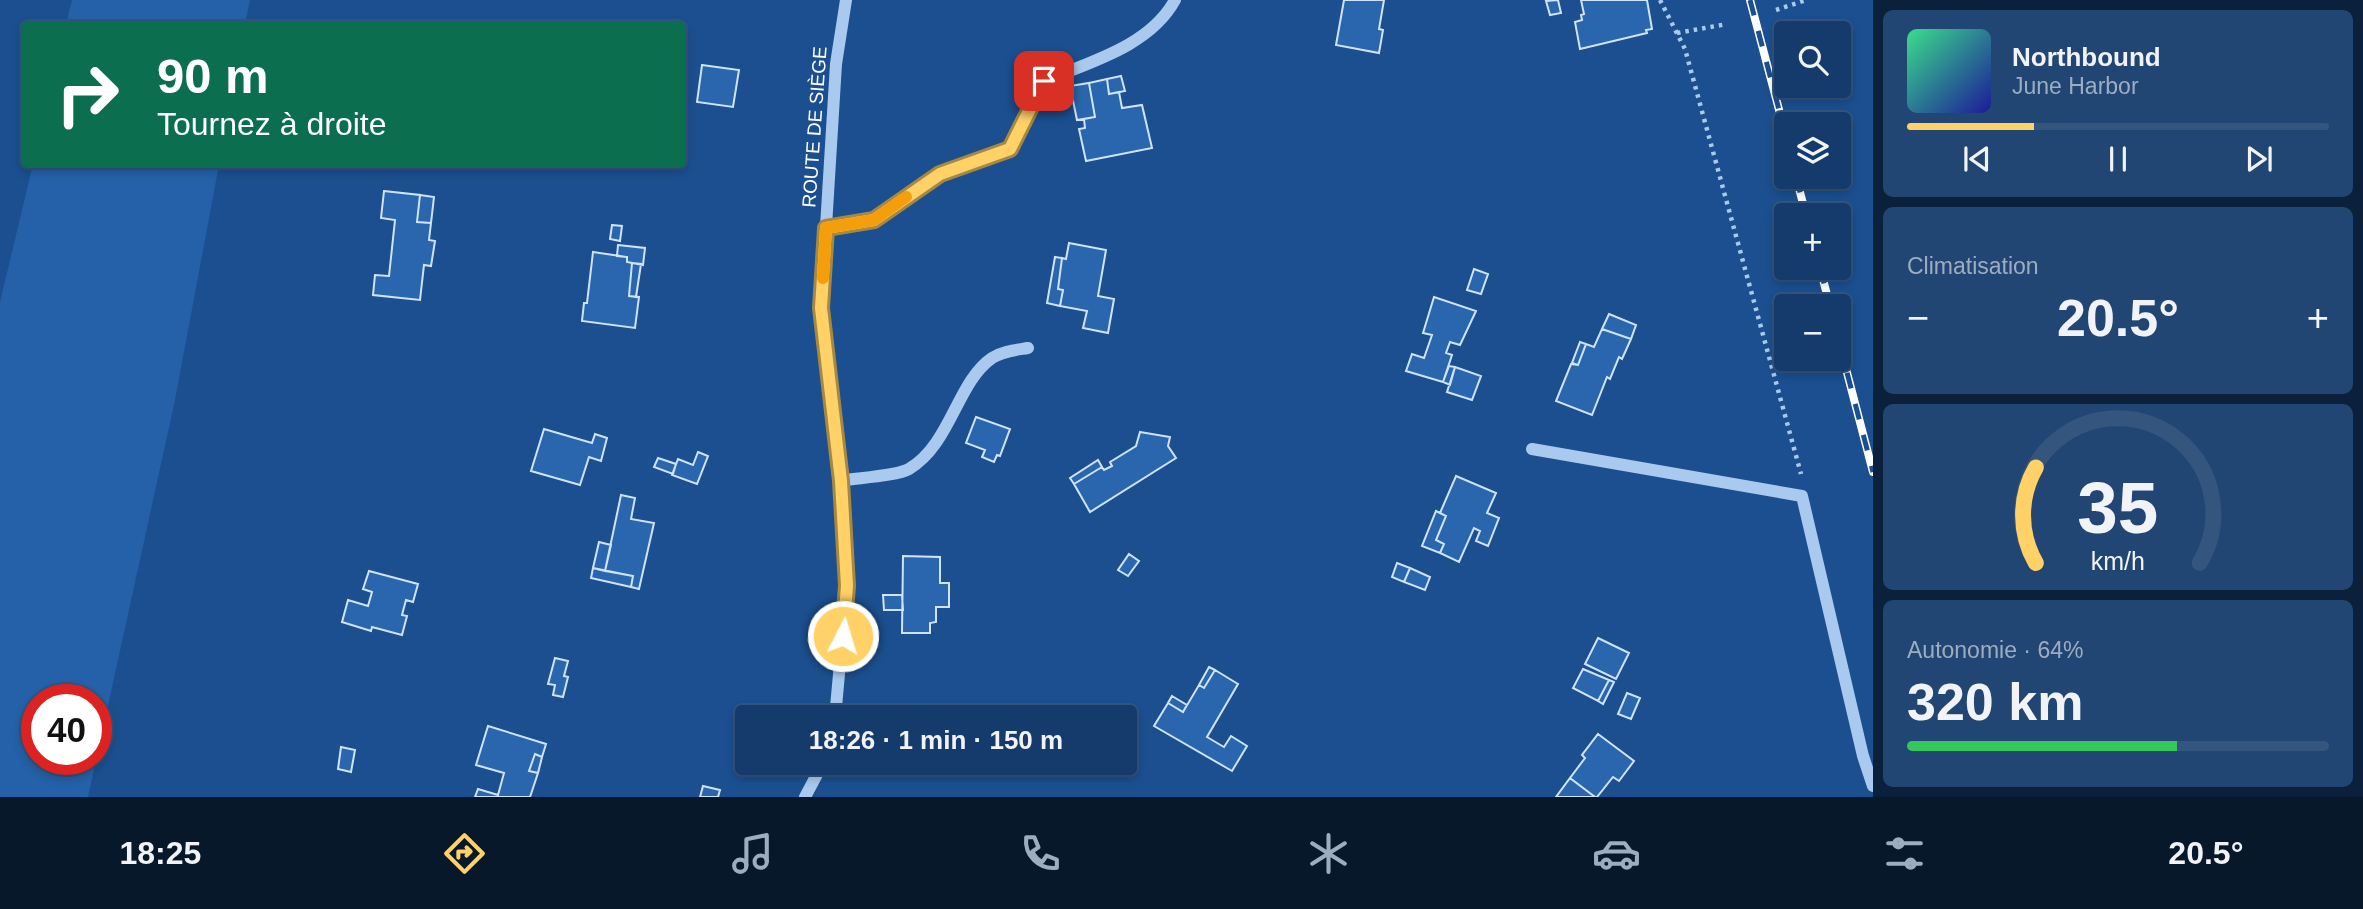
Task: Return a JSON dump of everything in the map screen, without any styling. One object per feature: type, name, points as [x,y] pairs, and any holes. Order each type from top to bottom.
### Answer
[{"type":"street","name":"ROUTE DE SIÈGE","points":[[836,705],[847,586],[841,481],[821,308],[836,64],[846,0]]},
{"type":"street","points":[[826,228],[874,220],[940,174],[1010,149],[1044,81],[1129,45],[1167,15],[1175,0]]},
{"type":"street","points":[[841,481],[906,471],[924,459],[940,438],[977,372],[1004,352],[1028,348]]},
{"type":"street","points":[[1532,449],[1802,496],[1860,744],[1873,786]]},
{"type":"street","points":[[805,797],[817,775]]},
{"type":"path","points":[[1660,0],[1685,49],[1803,482],[1802,496]]},
{"type":"path","points":[[1776,9],[1806,0]]},
{"type":"path","points":[[1676,33],[1727,24]]},
{"type":"shaded area","points":[[72,0],[250,0],[246,21],[67,21]]},
{"type":"shaded area","points":[[32,168],[218,168],[175,400],[112,687],[112,684],[21,684],[21,775],[93,775],[88,797],[0,797],[0,302]]},
{"type":"building","points":[[1344,0],[1384,0],[1379,29],[1383,30],[1379,53],[1336,45]]},
{"type":"building","points":[[1558,0],[1561,13],[1550,15],[1546,1]]},
{"type":"building","points":[[1581,0],[1647,0],[1652,29],[1646,30],[1647,33],[1580,49],[1575,22],[1582,20],[1581,15],[1584,14]]},
{"type":"building","points":[[702,65],[739,70],[733,107],[697,102]]},
{"type":"building","points":[[1121,76],[1125,91],[1109,94],[1107,79]]},
{"type":"building","points":[[1107,79],[1109,94],[1119,92],[1122,108],[1142,105],[1152,148],[1086,161],[1079,129],[1085,128],[1084,119],[1095,117],[1089,83]]},
{"type":"building","points":[[1089,83],[1095,117],[1077,120],[1070,86]]},
{"type":"building","points":[[384,191],[420,195],[417,222],[431,223],[429,240],[435,241],[431,266],[424,265],[420,300],[373,295],[375,275],[389,276],[395,220],[381,218]]},
{"type":"building","points":[[420,195],[434,197],[431,223],[417,222]]},
{"type":"building","points":[[612,225],[622,226],[620,241],[610,239]]},
{"type":"building","points":[[1069,243],[1106,250],[1098,296],[1114,299],[1108,333],[1083,328],[1087,311],[1060,306],[1063,290],[1058,289],[1062,258],[1066,259]]},
{"type":"building","points":[[618,245],[645,248],[643,265],[627,262],[627,257],[617,256]]},
{"type":"building","points":[[593,252],[627,257],[627,262],[632,263],[629,296],[639,297],[635,328],[582,321],[584,303],[587,303]]},
{"type":"building","points":[[1055,257],[1062,258],[1058,289],[1063,290],[1060,306],[1047,303]]},
{"type":"building","points":[[632,263],[641,264],[636,297],[629,296]]},
{"type":"building","points":[[1474,269],[1488,274],[1481,294],[1467,290]]},
{"type":"building","points":[[1434,297],[1476,311],[1460,345],[1450,342],[1446,353],[1452,355],[1443,382],[1406,371],[1412,354],[1424,358],[1432,335],[1423,333]]},
{"type":"building","points":[[1609,314],[1636,325],[1631,339],[1602,329]]},
{"type":"building","points":[[1602,329],[1631,339],[1622,359],[1619,357],[1610,379],[1607,377],[1592,415],[1556,401],[1571,364],[1578,365],[1586,344],[1594,347]]},
{"type":"building","points":[[1580,342],[1586,344],[1578,365],[1572,363]]},
{"type":"building","points":[[1449,366],[1455,367],[1450,385],[1443,382]]},
{"type":"building","points":[[1455,367],[1481,376],[1472,400],[1447,392]]},
{"type":"building","points":[[976,417],[1010,429],[1000,456],[997,455],[994,462],[982,457],[985,450],[966,443]]},
{"type":"building","points":[[544,429],[592,443],[595,434],[607,438],[601,461],[589,457],[580,485],[531,471]]},
{"type":"building","points":[[1140,432],[1170,437],[1168,446],[1176,458],[1090,512],[1074,484],[1102,467],[1104,470],[1112,466],[1110,462],[1136,446]]},
{"type":"building","points":[[698,452],[708,456],[697,484],[672,475],[678,459],[693,465]]},
{"type":"building","points":[[658,458],[676,464],[673,474],[654,467]]},
{"type":"building","points":[[1098,460],[1102,467],[1074,484],[1070,478]]},
{"type":"building","points":[[1456,476],[1496,493],[1487,513],[1499,518],[1488,546],[1476,541],[1480,531],[1474,528],[1459,562],[1440,553],[1444,544],[1436,540],[1446,516],[1440,513]]},
{"type":"building","points":[[621,495],[635,498],[631,519],[654,523],[639,589],[631,587],[633,576],[605,571]]},
{"type":"building","points":[[1436,511],[1446,516],[1436,540],[1444,544],[1440,553],[1422,546]]},
{"type":"building","points":[[599,542],[611,545],[605,571],[593,568]]},
{"type":"building","points":[[1129,554],[1139,561],[1128,576],[1118,570]]},
{"type":"building","points":[[903,556],[940,557],[940,583],[949,583],[949,607],[936,607],[936,622],[930,623],[930,633],[902,633]]},
{"type":"building","points":[[1397,563],[1410,568],[1404,582],[1392,577]]},
{"type":"building","points":[[593,568],[633,576],[631,587],[591,578]]},
{"type":"building","points":[[1410,568],[1430,577],[1425,590],[1404,582]]},
{"type":"building","points":[[369,571],[418,584],[413,602],[406,600],[402,615],[407,616],[402,635],[372,627],[371,631],[342,622],[348,600],[368,606],[372,592],[363,589]]},
{"type":"building","points":[[883,595],[902,595],[903,610],[884,610]]},
{"type":"building","points":[[1598,638],[1629,653],[1616,679],[1585,664]]},
{"type":"building","points":[[555,658],[568,661],[564,676],[568,677],[563,697],[553,695],[555,685],[548,684]]},
{"type":"building","points":[[1209,667],[1215,670],[1204,688],[1199,685]]},
{"type":"building","points":[[1583,669],[1609,680],[1598,701],[1573,688]]},
{"type":"building","points":[[1215,670],[1238,684],[1207,737],[1224,747],[1231,736],[1247,746],[1232,771],[1154,726],[1168,703],[1183,712],[1199,685],[1204,688]]},
{"type":"building","points":[[1609,680],[1614,682],[1603,704],[1598,701]]},
{"type":"building","points":[[1627,693],[1640,698],[1631,719],[1618,714]]},
{"type":"building","points":[[1172,696],[1187,705],[1183,712],[1168,703]]},
{"type":"building","points":[[488,726],[546,744],[542,757],[535,754],[529,771],[538,773],[530,797],[475,797],[478,789],[498,795],[504,773],[476,765]]},
{"type":"building","points":[[1598,734],[1634,761],[1619,781],[1613,777],[1595,797],[1570,778],[1585,758],[1582,755]]},
{"type":"building","points":[[341,747],[355,750],[351,772],[338,769]]},
{"type":"building","points":[[535,754],[542,757],[538,773],[529,771]]},
{"type":"building","points":[[1570,778],[1595,797],[1556,797]]},
{"type":"building","points":[[703,786],[720,790],[718,797],[700,797]]},
{"type":"railway","points":[[1750,0],[1780,112]]},
{"type":"railway","points":[[1799,189],[1803,203]]},
{"type":"railway","points":[[1823,280],[1827,294]]},
{"type":"railway","points":[[1847,371],[1873,472]]},
{"type":"slow traffic","points":[[823,278],[826,228],[874,220],[906,197]]},
{"type":"route","points":[[843,636],[847,586],[841,481],[821,308],[826,228],[874,220],[940,174],[1010,149],[1044,81]]}]
